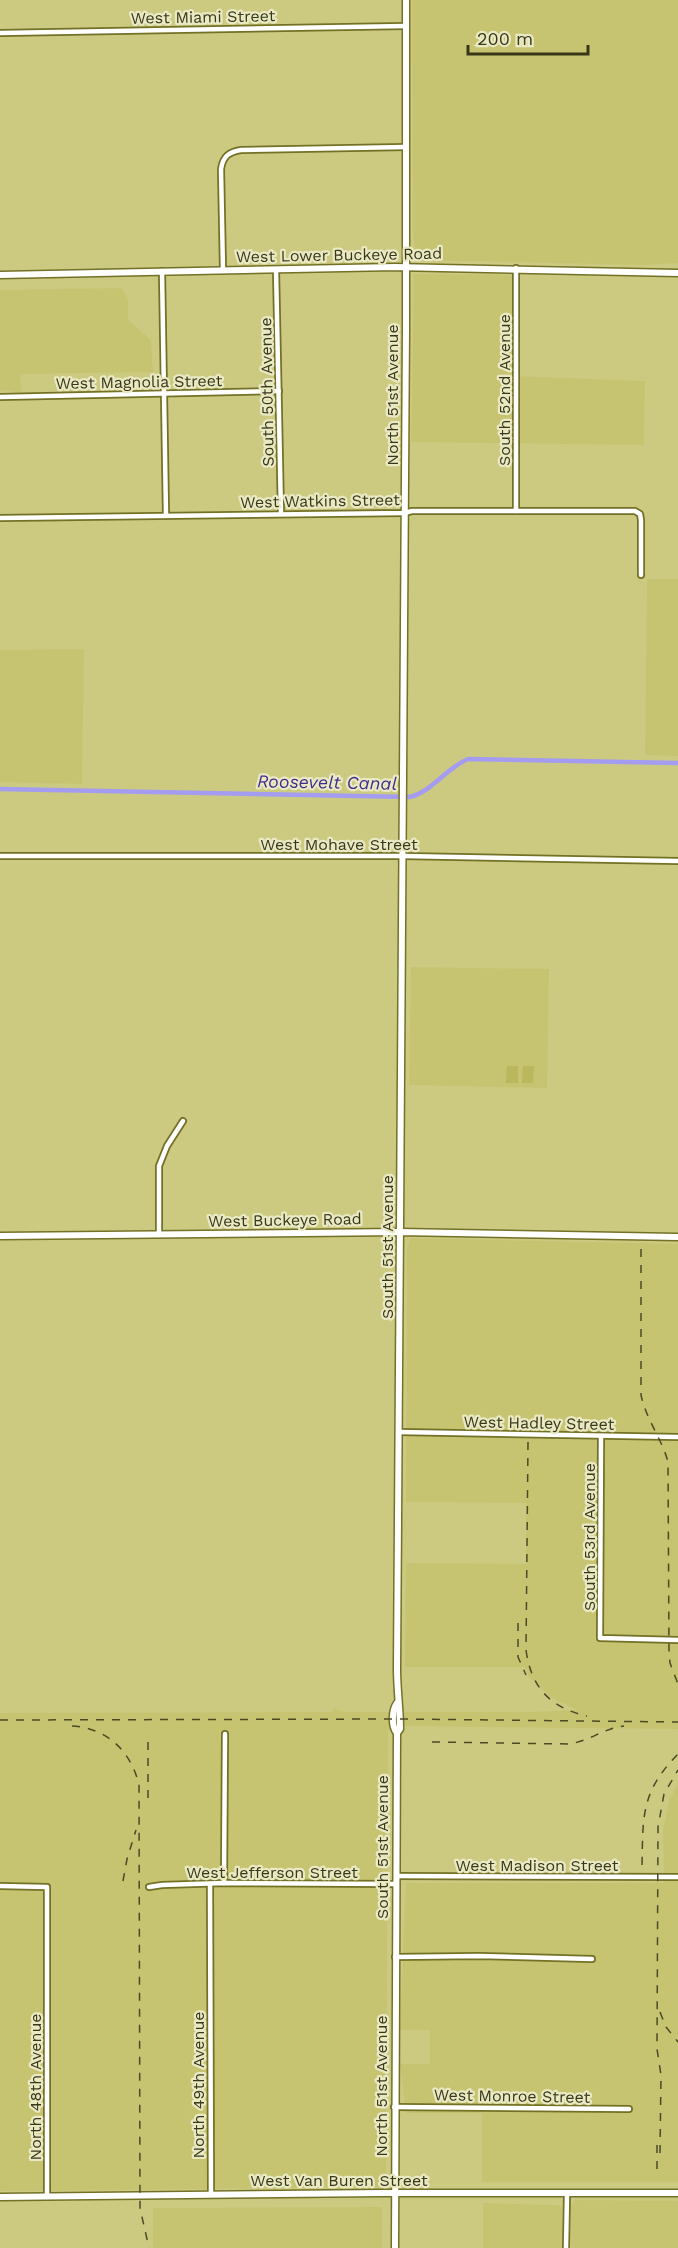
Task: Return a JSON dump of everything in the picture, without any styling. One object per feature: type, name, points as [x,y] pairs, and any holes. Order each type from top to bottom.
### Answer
[{"type":"main road","name":"North 51st Avenue","points":[[403,790],[406,0]]},
{"type":"main road","name":"West Lower Buckeye Road","points":[[0,274],[406,267],[678,273]]},
{"type":"main road","name":"South 51st Avenue","points":[[395,1959],[397,1733],[400,1729],[400,1709],[397,1703],[403,790]]},
{"type":"main road","name":"West Buckeye Road","points":[[0,1236],[400,1232],[678,1237]]},
{"type":"main road","name":"North 51st Avenue","points":[[394,2248],[395,1959]]},
{"type":"main road","name":"West Van Buren Street","points":[[0,2197],[678,2193]]},
{"type":"street","name":"West Miami Street","points":[[0,33],[406,26]]},
{"type":"street","points":[[223,270],[221,169],[225,156],[232,151],[406,147]]},
{"type":"street","name":"South 52nd Avenue","points":[[516,268],[516,511]]},
{"type":"street","name":"South 50th Avenue","points":[[276,269],[281,514]]},
{"type":"street","points":[[162,272],[166,515]]},
{"type":"street","name":"West Magnolia Street","points":[[0,397],[279,391]]},
{"type":"street","name":"West Watkins Street","points":[[0,518],[404,513],[412,511],[635,511],[640,514],[641,574]]},
{"type":"street","name":"West Mohave Street","points":[[0,856],[403,856],[678,861]]},
{"type":"street","points":[[159,1234],[159,1166],[167,1146],[183,1120]]},
{"type":"street","name":"West Hadley Street","points":[[399,1432],[678,1437]]},
{"type":"street","name":"South 53rd Avenue","points":[[601,1436],[600,1638],[678,1640]]},
{"type":"street","points":[[224,1883],[225,1734]]},
{"type":"street","name":"West Madison Street","points":[[396,1880],[678,1877]]},
{"type":"street","name":"West Jefferson Street","points":[[148,1887],[224,1883],[396,1880]]},
{"type":"street","name":"North 49th Avenue","points":[[210,1884],[210,2195]]},
{"type":"street","name":"North 48th Avenue","points":[[0,1886],[47,1887],[47,2197]]},
{"type":"street","points":[[395,1959],[479,1956],[592,1959]]},
{"type":"street","name":"West Monroe Street","points":[[394,2107],[629,2109]]},
{"type":"street","points":[[566,2248],[567,2194]]},
{"type":"shaded area","points":[[412,0],[678,0],[678,263],[643,265],[421,260],[416,258],[413,232]]},
{"type":"shaded area","points":[[414,274],[513,275],[512,376],[645,381],[644,445],[411,442]]},
{"type":"shaded area","points":[[121,288],[128,299],[128,320],[151,340],[153,372],[20,374],[22,393],[0,390],[0,290]]},
{"type":"shaded area","points":[[647,579],[678,579],[678,756],[645,755]]},
{"type":"shaded area","points":[[84,649],[82,784],[0,782],[0,650]]},
{"type":"shaded area","points":[[411,967],[549,969],[547,1088],[409,1085]]},
{"type":"shaded area","points":[[507,1066],[518,1066],[518,1083],[506,1083]]},
{"type":"shaded area","points":[[523,1066],[534,1066],[533,1083],[522,1083]]},
{"type":"shaded area","points":[[411,1238],[678,1244],[678,1729],[391,1726],[388,1730],[386,2185],[380,2187],[0,2191],[0,1713],[332,1712],[334,1708],[344,1712],[577,1710],[552,1698],[529,1677],[525,1667],[405,1667],[406,1563],[526,1564],[526,1503],[406,1502],[407,1248]]},
{"type":"shaded area","points":[[678,1784],[678,2182],[482,2182],[482,2113],[406,2113],[400,2064],[430,2064],[430,2030],[400,2030],[406,1883],[664,1883],[663,1829],[670,1799]]},
{"type":"shaded area","points":[[575,2200],[678,2201],[678,2248],[571,2248],[571,2205]]},
{"type":"shaded area","points":[[483,2203],[562,2207],[562,2248],[483,2248]]},
{"type":"shaded area","points":[[382,2207],[382,2248],[153,2248],[153,2208]]},
{"type":"waterway","name":"Roosevelt Canal","points":[[0,789],[410,797],[426,790],[468,759],[678,763]]},
{"type":"railway","points":[[641,1249],[641,1395],[668,1462],[669,1652],[670,1663],[678,1684]]},
{"type":"railway","points":[[528,1442],[526,1650],[532,1675],[545,1694],[563,1708],[587,1716]]},
{"type":"railway","points":[[518,1623],[518,1657],[526,1675]]},
{"type":"railway","points":[[0,1720],[400,1719],[678,1722]]},
{"type":"railway","points":[[72,1726],[96,1731],[116,1744],[130,1762],[139,1785],[140,2208],[149,2248]]},
{"type":"railway","points":[[432,1742],[569,1744],[624,1726]]},
{"type":"railway","points":[[148,1734],[148,1798]]},
{"type":"railway","points":[[642,1865],[646,1805],[657,1780],[678,1754]]},
{"type":"railway","points":[[660,2153],[661,2075],[657,2049],[658,1827],[664,1794],[678,1770]]},
{"type":"railway","points":[[123,1881],[136,1830]]},
{"type":"railway","points":[[660,2012],[666,2027],[678,2042]]},
{"type":"railway","points":[[657,2145],[657,2169]]}]
